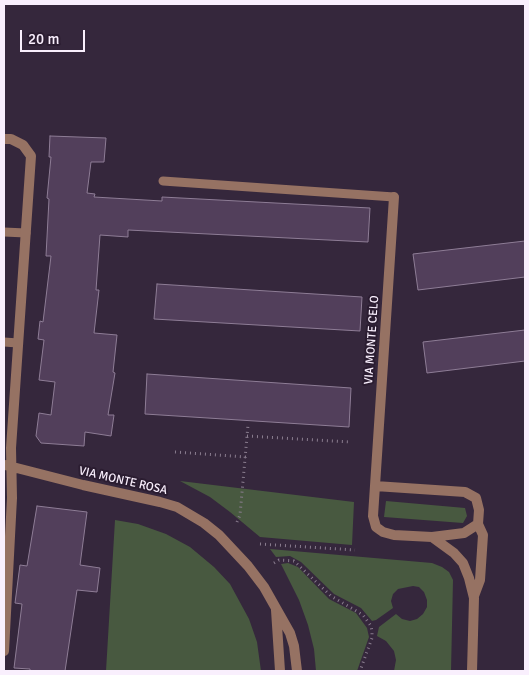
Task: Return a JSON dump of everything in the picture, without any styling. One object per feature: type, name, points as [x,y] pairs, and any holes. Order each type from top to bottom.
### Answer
[{"type":"street","points":[[4,139],[12,139],[23,145],[31,156],[18,343],[7,465],[12,498],[4,651]]},
{"type":"street","name":"VIA MONTE CELO","points":[[394,197],[373,516],[376,527],[383,532],[394,535],[432,537],[464,533],[478,524]]},
{"type":"street","name":"VIA MONTE ROSA","points":[[7,465],[83,485],[146,498],[176,507],[204,523],[219,535],[254,573],[264,587],[284,621],[294,646],[297,671]]},
{"type":"street","points":[[375,486],[465,492],[476,498],[479,510],[478,524],[483,535],[480,580],[474,598]]},
{"type":"street","points":[[432,537],[454,553],[463,563],[469,578],[474,598],[472,671]]},
{"type":"street","name":"VIA MONTE ROSA","points":[[276,609],[280,671]]},
{"type":"lane","points":[[163,181],[394,197]]},
{"type":"lane","points":[[4,232],[26,233]]},
{"type":"lane","points":[[4,342],[18,343]]},
{"type":"path","points":[[237,522],[240,515],[248,425]]},
{"type":"path","points":[[247,436],[350,442]]},
{"type":"path","points":[[175,452],[246,457]]},
{"type":"path","points":[[260,544],[356,550]]},
{"type":"path","points":[[274,563],[278,560],[294,561],[331,596],[363,615],[371,626],[372,638],[360,671]]},
{"type":"green space","points":[[180,481],[354,502],[352,545],[260,537],[210,497]]},
{"type":"green space","points":[[386,501],[465,508],[467,516],[463,523],[384,517]]},
{"type":"green space","points":[[115,520],[138,524],[166,534],[190,547],[214,567],[230,584],[249,619],[257,642],[261,671],[106,671]]},
{"type":"green space","points":[[270,549],[432,563],[442,567],[449,572],[453,580],[451,671],[394,671],[396,660],[394,651],[386,641],[377,636],[379,627],[396,614],[402,619],[410,621],[417,619],[423,614],[427,607],[427,600],[424,592],[419,587],[413,586],[398,589],[393,594],[391,601],[393,608],[372,621],[361,608],[334,594],[301,562],[290,556],[276,557]]},
{"type":"green space","points":[[288,563],[298,567],[329,599],[356,613],[367,628],[369,637],[357,671],[316,671],[314,649],[308,625],[299,600],[281,564]]},
{"type":"building","points":[[50,136],[106,138],[104,162],[91,162],[87,193],[95,194],[94,197],[162,201],[162,197],[370,208],[368,242],[128,230],[128,237],[100,235],[96,290],[99,290],[94,333],[117,335],[113,372],[115,373],[108,415],[114,415],[111,436],[85,432],[84,446],[41,443],[36,436],[39,413],[51,415],[55,382],[39,380],[44,340],[38,339],[40,321],[43,322],[51,256],[46,256],[49,199],[47,198],[51,157],[49,157]]},
{"type":"building","points":[[525,241],[525,277],[418,290],[413,254]]},
{"type":"building","points":[[157,284],[362,297],[360,331],[154,319]]},
{"type":"building","points":[[525,330],[525,361],[427,373],[423,342]]},
{"type":"building","points":[[147,374],[351,388],[349,427],[145,414]]},
{"type":"building","points":[[37,506],[87,512],[80,565],[100,568],[97,592],[77,590],[65,671],[30,671],[30,669],[14,668],[22,604],[15,603],[20,565],[27,566]]}]
